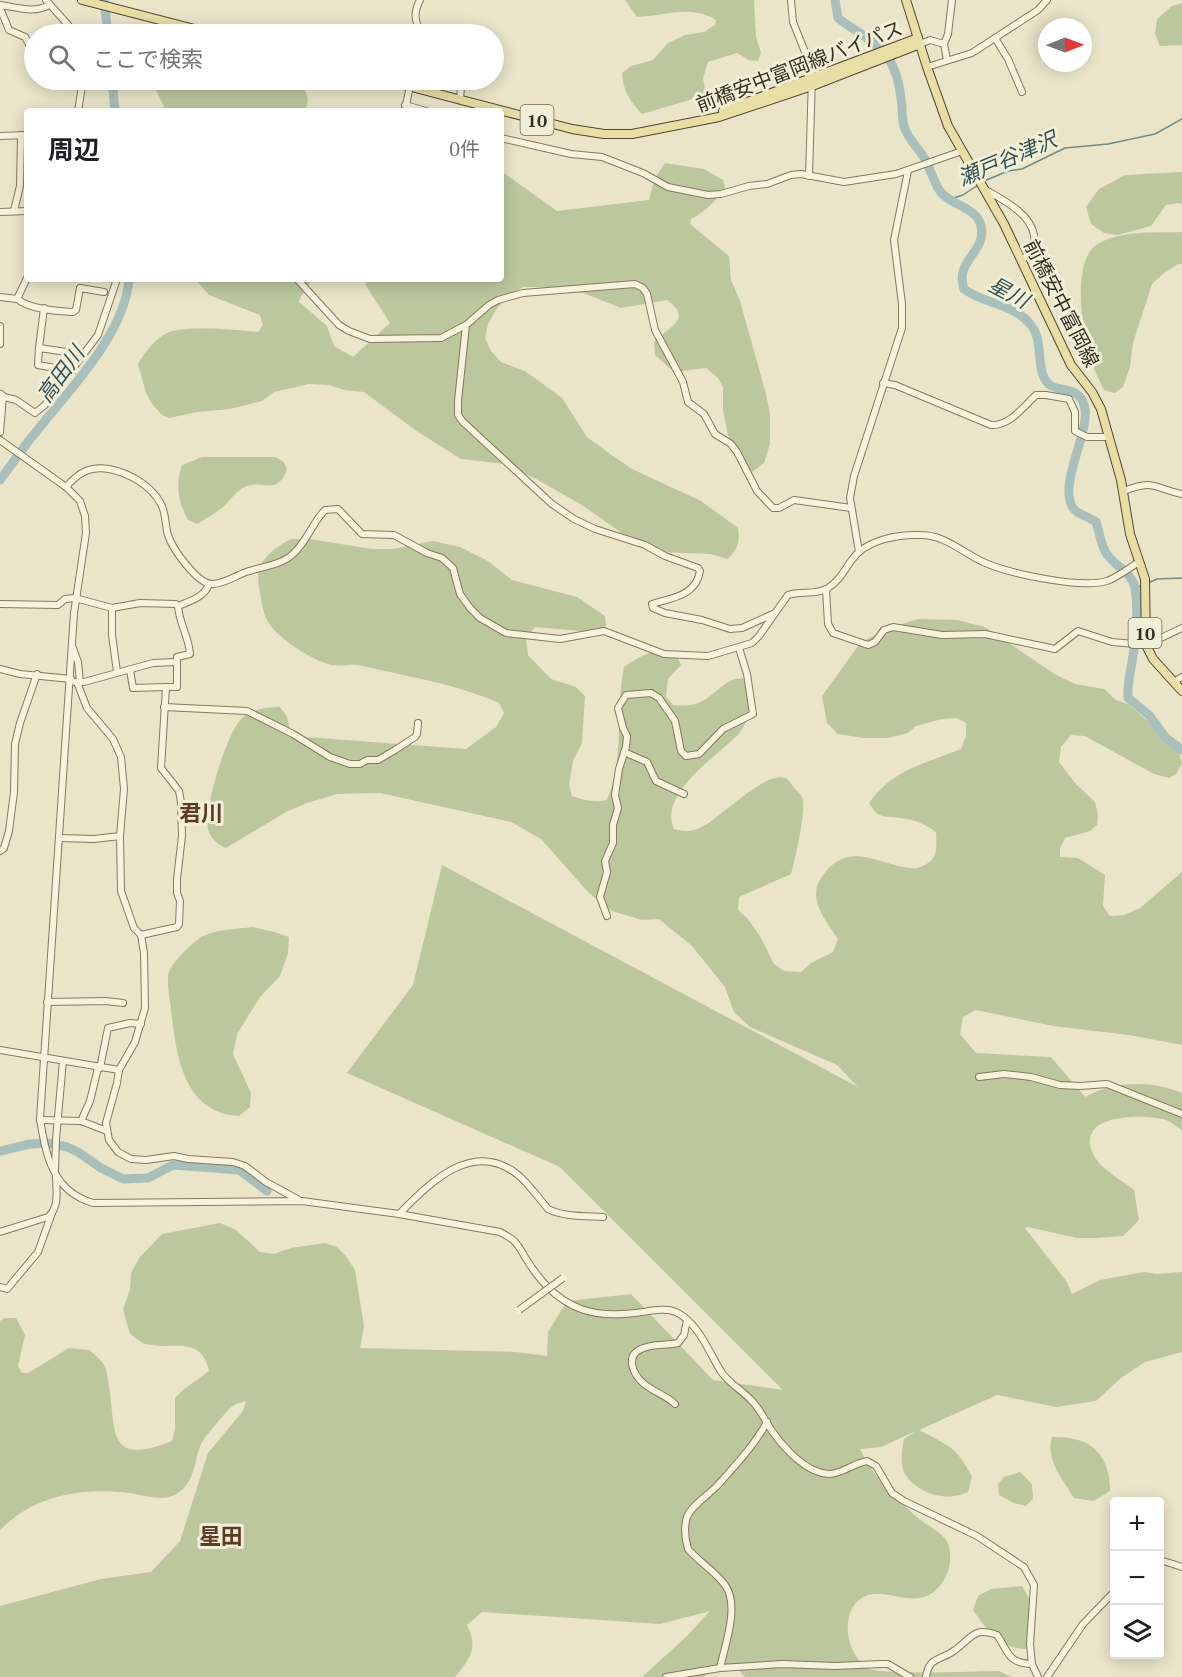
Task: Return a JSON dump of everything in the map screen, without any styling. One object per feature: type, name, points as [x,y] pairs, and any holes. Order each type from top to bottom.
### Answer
[{"type":"main road","points":[[82,0],[173,24]]},
{"type":"main road","name":"前橋安中富岡線","points":[[906,0],[948,126],[986,190],[1071,365],[1097,400],[1124,491],[1135,564],[1146,586],[1146,645]]},
{"type":"main road","name":"前橋安中富岡線バイパス","points":[[504,112],[553,125],[604,134],[632,135],[729,114],[919,41]]},
{"type":"main road","name":"前橋安中富岡線バイパス","points":[[431,90],[490,108]]},
{"type":"main road","name":"10","points":[[1146,645],[1153,659],[1182,691]]},
{"type":"street","points":[[417,24],[415,10],[420,0]]},
{"type":"street","points":[[791,0],[793,22],[807,57],[812,82],[809,176]]},
{"type":"street","points":[[947,60],[944,44],[948,34],[952,0]]},
{"type":"street","points":[[927,67],[972,53],[1038,10],[1047,0]]},
{"type":"street","points":[[24,37],[9,30],[0,6],[33,10],[43,9],[48,2],[67,24]]},
{"type":"street","points":[[995,38],[1008,59],[1022,92]]},
{"type":"street","points":[[919,41],[930,40],[944,44]]},
{"type":"street","points":[[78,108],[81,90]]},
{"type":"street","points":[[405,108],[409,90]]},
{"type":"street","points":[[460,100],[461,90]]},
{"type":"street","points":[[0,136],[24,135],[20,186],[14,211]]},
{"type":"street","points":[[504,139],[571,154],[602,156],[644,173],[668,187],[708,195],[767,184],[791,175],[847,182],[908,171],[962,151]]},
{"type":"street","points":[[859,552],[850,498],[854,476],[903,319],[894,240],[908,171]]},
{"type":"street","points":[[986,190],[1012,205],[1033,230],[1033,254],[1021,259]]},
{"type":"street","points":[[0,212],[24,211]]},
{"type":"street","points":[[17,299],[25,282]]},
{"type":"street","points":[[0,432],[1,395],[16,400],[35,413],[45,405],[98,335],[116,282]]},
{"type":"street","points":[[300,282],[339,325],[366,338],[441,338],[466,325],[489,305],[510,296],[635,284],[643,288],[647,294],[655,330],[682,382],[688,402],[704,414],[715,434],[738,452],[750,478],[764,499],[773,508],[779,508],[794,500],[851,508]]},
{"type":"street","points":[[0,297],[17,299],[22,303],[44,308],[74,312],[81,287],[104,292]]},
{"type":"street","points":[[44,308],[38,365],[73,370]]},
{"type":"street","points":[[466,325],[458,401],[458,415],[463,422],[552,504],[574,519],[645,545],[665,556],[698,568],[700,571],[698,580],[686,594],[673,600],[652,604],[652,608],[730,629],[742,628],[773,614]]},
{"type":"street","points":[[0,326],[0,344]]},
{"type":"street","points":[[39,348],[67,352]]},
{"type":"street","points":[[883,383],[895,385],[991,425],[1002,425],[1036,395],[1065,397],[1072,403],[1075,412],[1075,431],[1088,437],[1109,437]]},
{"type":"street","points":[[0,440],[66,487],[80,501],[86,516],[86,532],[75,598],[72,645],[75,681],[60,838],[40,1120],[48,1161],[56,1175],[71,1192],[93,1203],[302,1201],[399,1214],[500,1232],[514,1240],[554,1295],[582,1309],[605,1314],[666,1310],[675,1312],[694,1327],[724,1375],[752,1401],[789,1451],[818,1472],[831,1474],[844,1470],[857,1462],[867,1461],[876,1466],[892,1493],[977,1536],[1024,1567],[1034,1585],[1030,1644],[1032,1664],[1038,1677]]},
{"type":"street","points":[[66,487],[74,477],[85,470],[95,468],[110,469],[128,475],[143,484],[161,504],[168,537],[197,579],[209,584],[223,582],[293,555],[325,510],[338,509],[362,534],[394,535],[427,553],[442,558],[453,568],[460,594],[470,608],[480,618],[506,633],[560,639],[603,632],[664,654],[681,656],[708,656],[752,643],[788,594],[819,592],[826,589],[837,581],[859,552],[875,542],[922,535],[947,542],[998,569],[1021,575],[1098,582],[1109,580],[1135,564]]},
{"type":"street","points":[[1124,491],[1142,484],[1154,485],[1182,494]]},
{"type":"street","points":[[178,606],[199,597],[207,590],[209,584]]},
{"type":"street","points":[[826,589],[828,624],[833,633],[872,645],[884,630],[893,627],[942,635],[985,634],[1052,649],[1078,630],[1112,642],[1146,645],[1182,628]]},
{"type":"street","points":[[0,604],[58,605],[65,599],[75,598],[112,608],[140,603],[176,603],[181,625],[189,642],[190,654],[177,657],[177,687],[133,688],[130,670]]},
{"type":"street","points":[[112,608],[112,635],[117,672]]},
{"type":"street","points":[[608,916],[600,897],[607,872],[605,861],[613,843],[613,825],[618,808],[615,795],[627,736],[622,728],[618,708],[621,701],[630,693],[651,693],[659,698],[675,721],[681,751],[686,756],[699,754],[723,729],[753,714],[747,674],[740,648]]},
{"type":"street","points":[[0,669],[75,681],[153,663],[177,662]]},
{"type":"street","points":[[0,851],[4,848],[9,831],[14,792],[15,744],[37,674]]},
{"type":"street","points":[[1173,682],[1182,677]]},
{"type":"street","points":[[75,681],[87,708],[113,739],[121,757],[124,789],[120,836],[121,891],[134,928],[141,935],[144,953],[145,1008],[135,1042],[119,1070],[106,1131],[113,1147],[131,1160],[174,1155],[202,1161],[233,1162],[245,1166],[266,1182],[302,1201]]},
{"type":"street","points":[[141,935],[177,927],[179,924],[180,901],[177,893],[177,879],[182,819],[179,791],[161,768],[166,687]]},
{"type":"street","points":[[164,707],[247,711],[330,757],[350,764],[378,760],[395,750],[415,737],[418,723]]},
{"type":"street","points":[[624,752],[647,762],[656,781],[684,794]]},
{"type":"street","points":[[60,838],[94,839],[120,836]]},
{"type":"street","points":[[47,1002],[123,1003]]},
{"type":"street","points":[[81,1121],[90,1101],[110,1026],[141,1024]]},
{"type":"street","points":[[106,1038],[114,1039]]},
{"type":"street","points":[[0,1050],[119,1070]]},
{"type":"street","points":[[0,1287],[7,1289],[34,1259],[56,1200],[55,1155],[63,1061]]},
{"type":"street","points":[[979,1077],[1004,1074],[1031,1077],[1060,1085],[1107,1084],[1182,1114]]},
{"type":"street","points":[[40,1120],[81,1121],[106,1131]]},
{"type":"street","points":[[399,1214],[422,1191],[448,1171],[474,1162],[490,1162],[503,1166],[518,1175],[552,1211],[560,1214],[603,1217]]},
{"type":"street","points":[[0,1232],[48,1217],[52,1213]]},
{"type":"street","points":[[519,1310],[563,1278]]},
{"type":"street","points":[[675,1404],[642,1382],[632,1364],[632,1358],[641,1349],[678,1343],[684,1335],[687,1320]]},
{"type":"street","points":[[720,1668],[730,1623],[730,1597],[723,1582],[688,1549],[685,1524],[693,1508],[717,1486],[748,1451],[768,1422]]},
{"type":"street","points":[[1164,1561],[1182,1567]]},
{"type":"street","points":[[1047,1677],[1083,1624],[1110,1596]]},
{"type":"street","points":[[926,1677],[927,1668],[931,1663],[956,1650],[968,1637],[978,1633],[997,1635],[1012,1659],[1021,1664],[1032,1664]]},
{"type":"street","points":[[666,1677],[720,1668],[782,1664],[835,1666],[887,1664],[910,1677]]},
{"type":"green space","points":[[625,0],[754,0],[756,36],[761,53],[758,61],[749,60],[737,53],[708,62],[703,78],[706,95],[642,114],[628,95],[622,73],[631,66],[653,60],[668,43],[685,35],[704,32],[715,25],[716,20],[706,15],[687,12],[637,17]]},
{"type":"green space","points":[[1182,3],[1182,45],[1160,46],[1155,34],[1157,19],[1172,6]]},
{"type":"green space","points":[[156,90],[303,90],[308,101],[306,108],[165,108]]},
{"type":"green space","points":[[665,163],[704,169],[723,180],[725,188],[722,193],[706,210],[691,219],[690,224],[729,256],[731,280],[740,301],[770,414],[770,444],[764,463],[752,472],[743,469],[728,435],[723,410],[723,387],[718,378],[706,368],[674,372],[655,355],[654,342],[678,319],[675,307],[667,300],[621,308],[583,293],[550,287],[523,287],[497,308],[488,324],[485,338],[491,351],[501,362],[525,371],[562,398],[587,437],[632,469],[701,501],[738,528],[738,545],[728,559],[710,554],[658,552],[626,536],[582,505],[506,464],[461,459],[415,430],[364,392],[344,390],[329,385],[309,384],[274,392],[262,401],[230,409],[197,412],[169,418],[162,415],[146,393],[138,364],[151,346],[167,333],[186,329],[258,332],[263,325],[260,315],[209,295],[198,282],[310,282],[299,302],[327,326],[334,346],[353,357],[390,323],[365,282],[504,282],[504,173],[557,211],[649,200],[655,178]]},
{"type":"green space","points":[[1182,172],[1182,205],[1180,203],[1166,205],[1151,226],[1118,235],[1104,233],[1091,224],[1086,207],[1099,189],[1125,175]]},
{"type":"green space","points":[[1182,232],[1182,264],[1178,264],[1163,274],[1152,284],[1133,343],[1130,367],[1123,387],[1115,393],[1104,390],[1089,356],[1082,314],[1081,281],[1089,254],[1096,245],[1115,237],[1138,233]]},
{"type":"green space","points":[[202,457],[275,457],[284,462],[287,470],[279,483],[243,488],[222,508],[197,524],[188,520],[185,513],[180,500],[179,480],[182,465]]},
{"type":"green space","points":[[291,539],[309,539],[372,549],[393,549],[433,541],[460,547],[488,561],[512,580],[577,597],[605,616],[606,626],[592,632],[535,627],[526,638],[528,655],[551,679],[576,687],[585,696],[582,743],[573,761],[569,785],[572,796],[585,800],[607,800],[613,784],[618,751],[621,683],[624,667],[648,654],[660,651],[675,652],[681,665],[668,679],[666,697],[673,705],[686,706],[698,703],[732,680],[746,679],[750,707],[744,726],[737,736],[704,765],[681,790],[674,803],[671,816],[674,829],[691,831],[697,829],[754,788],[778,777],[787,779],[802,797],[802,823],[791,874],[739,897],[738,910],[748,919],[761,938],[774,964],[784,971],[801,972],[811,963],[833,952],[838,939],[820,910],[816,894],[821,878],[839,860],[859,856],[903,867],[917,868],[933,859],[936,850],[936,832],[914,821],[880,815],[872,809],[869,803],[888,782],[899,775],[961,749],[966,736],[966,723],[957,718],[942,719],[916,726],[908,733],[888,738],[864,738],[838,734],[827,723],[822,696],[861,642],[889,628],[918,619],[957,620],[985,627],[1056,675],[1075,684],[1104,689],[1116,700],[1128,704],[1178,747],[1182,764],[1176,774],[1169,778],[1154,774],[1085,736],[1071,735],[1061,747],[1059,762],[1076,784],[1095,802],[1098,815],[1097,825],[1090,831],[1065,838],[1060,848],[1060,857],[1078,858],[1105,875],[1103,906],[1110,916],[1124,915],[1140,908],[1182,872],[1182,1045],[1129,1035],[1053,1026],[976,1010],[963,1017],[960,1034],[976,1053],[1051,1057],[1085,1097],[1108,1088],[1133,1084],[1158,1086],[1182,1093],[1182,1130],[1166,1120],[1132,1117],[1107,1121],[1091,1134],[1090,1145],[1097,1161],[1134,1190],[1139,1220],[1123,1236],[1077,1238],[1025,1228],[1067,1282],[1072,1294],[1100,1280],[1144,1272],[1157,1274],[1182,1272],[1182,1352],[1145,1362],[1121,1378],[1096,1401],[1056,1407],[997,1395],[919,1430],[944,1443],[961,1458],[972,1477],[968,1492],[960,1495],[947,1497],[926,1492],[908,1478],[902,1464],[903,1443],[904,1439],[916,1431],[881,1447],[860,1449],[871,1468],[893,1494],[918,1518],[943,1537],[949,1545],[950,1558],[942,1583],[932,1593],[922,1598],[879,1594],[869,1595],[856,1603],[849,1616],[848,1634],[857,1658],[868,1668],[892,1672],[999,1671],[1012,1677],[745,1677],[737,1668],[706,1673],[704,1677],[642,1677],[686,1637],[710,1611],[660,1624],[482,1612],[467,1625],[471,1633],[471,1653],[455,1677],[0,1677],[0,1606],[101,1579],[151,1572],[180,1541],[208,1453],[243,1411],[246,1401],[234,1405],[216,1424],[201,1444],[188,1483],[172,1496],[160,1498],[94,1491],[60,1496],[28,1509],[0,1530],[0,1321],[5,1318],[16,1318],[25,1335],[18,1366],[22,1373],[28,1373],[69,1348],[89,1350],[106,1368],[114,1428],[118,1439],[124,1446],[135,1450],[172,1441],[175,1429],[175,1398],[209,1371],[205,1360],[199,1352],[192,1348],[156,1346],[142,1342],[130,1334],[123,1310],[130,1289],[131,1273],[140,1257],[162,1234],[220,1223],[236,1230],[260,1252],[274,1254],[291,1248],[325,1243],[337,1247],[355,1270],[364,1326],[360,1348],[516,1352],[547,1356],[548,1332],[567,1301],[631,1294],[713,1380],[783,1390],[560,1167],[347,1073],[413,985],[442,865],[858,1087],[837,1065],[750,1027],[734,1012],[725,987],[692,946],[659,919],[642,920],[612,911],[589,893],[541,839],[511,822],[380,793],[337,794],[286,812],[226,848],[215,841],[208,829],[208,819],[217,772],[235,727],[250,713],[265,708],[280,707],[287,717],[292,736],[466,749],[496,727],[504,713],[499,703],[483,696],[359,665],[331,665],[304,653],[285,640],[266,618],[258,578],[259,570],[266,557]]},
{"type":"green space","points":[[253,927],[289,937],[288,953],[280,976],[260,997],[237,1034],[233,1054],[251,1093],[250,1107],[239,1116],[220,1112],[205,1104],[194,1093],[186,1078],[176,1044],[168,976],[179,957],[203,936]]},
{"type":"green space","points":[[1052,1437],[1077,1440],[1095,1449],[1106,1466],[1110,1491],[1094,1501],[1074,1498],[1053,1461],[1050,1445]]},
{"type":"green space","points":[[1020,1472],[1032,1484],[1033,1499],[1026,1506],[999,1495],[998,1484],[1004,1477]]},
{"type":"green space","points":[[1022,1586],[1031,1602],[1033,1641],[1026,1649],[1010,1646],[995,1637],[973,1610],[978,1596],[991,1589]]},
{"type":"waterway","name":"高田川","points":[[104,0],[107,24]]},
{"type":"waterway","name":"星川","points":[[835,0],[838,18],[874,43],[885,54],[892,66],[899,85],[905,129],[925,159],[938,188],[948,199],[968,210],[978,219],[982,235],[963,271],[964,289],[1008,308],[1024,318],[1031,325],[1038,340],[1045,380],[1054,387],[1075,393],[1083,401],[1085,419],[1071,473],[1069,498],[1075,510],[1096,522],[1106,553],[1127,573],[1135,588],[1137,606],[1135,644],[1128,698],[1149,715],[1165,737],[1182,750]]},
{"type":"waterway","name":"高田川","points":[[113,90],[115,108]]},
{"type":"waterway","name":"瀬戸谷津沢","points":[[982,182],[1008,171],[1022,169],[1065,148],[1108,144],[1155,134],[1182,119]]},
{"type":"waterway","name":"瀬戸谷津沢","points":[[947,200],[963,195],[978,185]]},
{"type":"waterway","name":"高田川","points":[[0,480],[107,341],[125,300],[128,282]]},
{"type":"waterway","points":[[1148,583],[1157,579],[1182,578]]},
{"type":"waterway","name":"星川","points":[[1135,588],[1141,586]]},
{"type":"waterway","points":[[0,1151],[30,1144],[48,1143],[67,1147],[123,1179],[148,1178],[173,1165],[239,1170],[267,1191]]},
{"type":"district","name":"君川","points":[[201,812]]},
{"type":"district","name":"星田","points":[[221,1535]]}]
